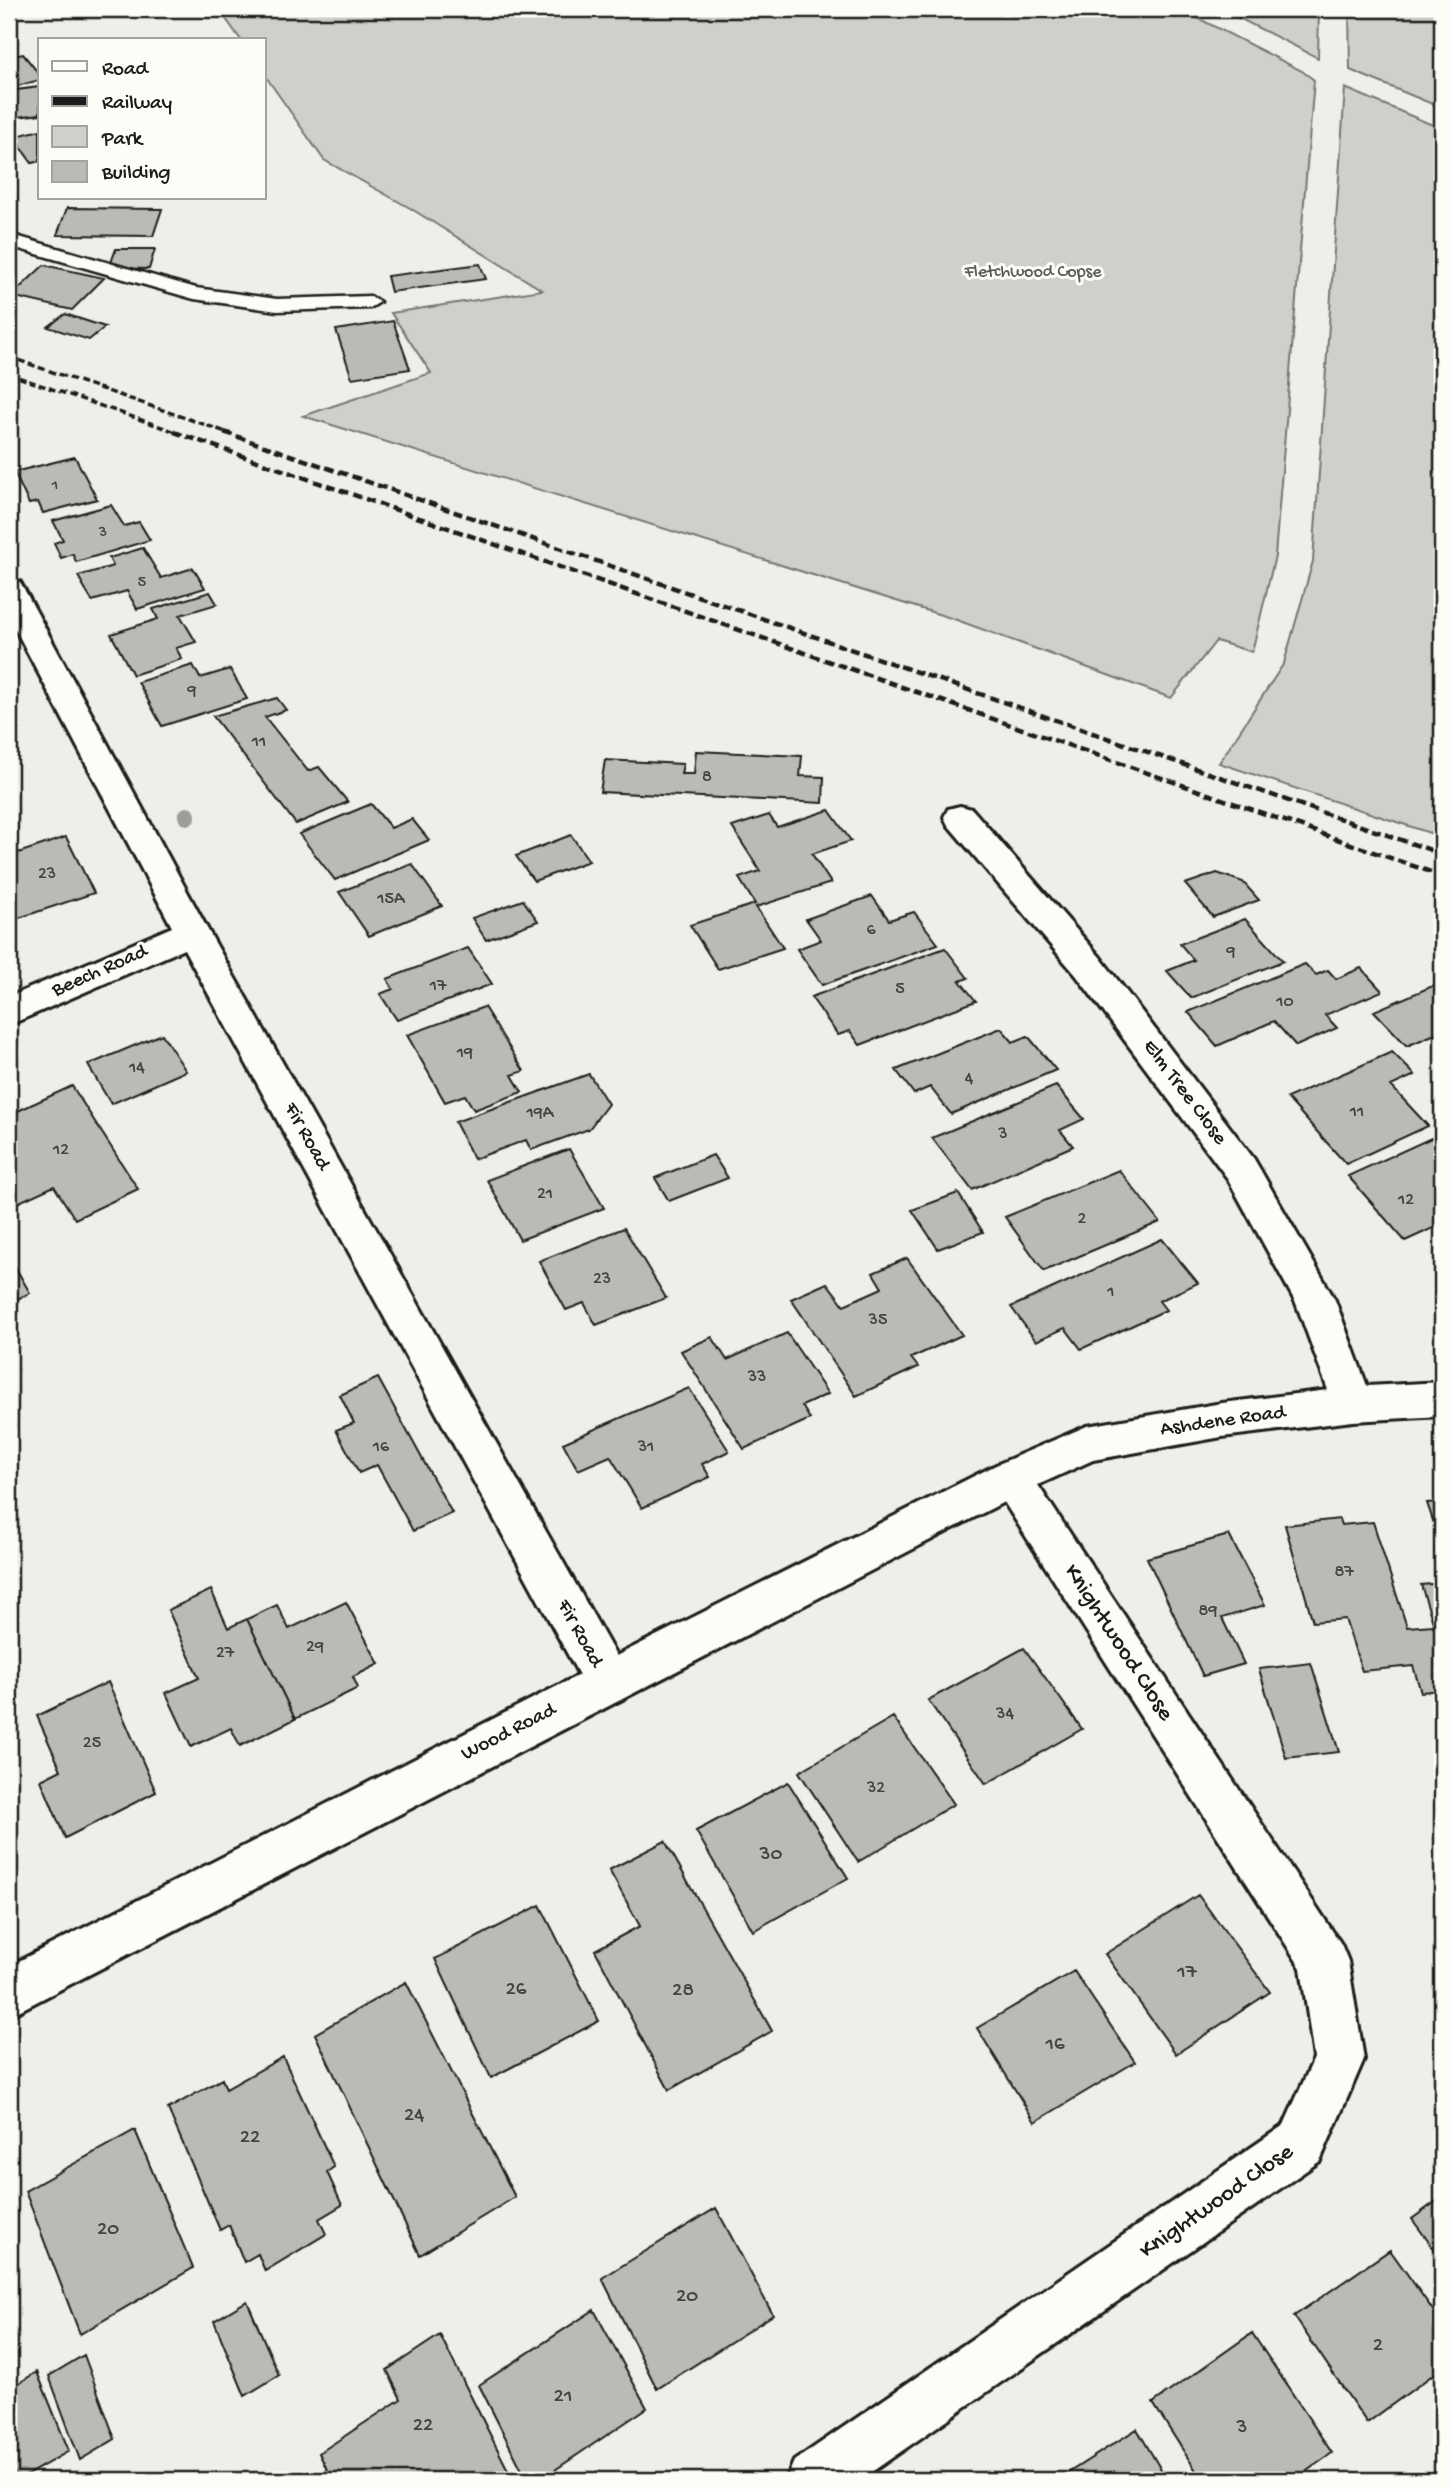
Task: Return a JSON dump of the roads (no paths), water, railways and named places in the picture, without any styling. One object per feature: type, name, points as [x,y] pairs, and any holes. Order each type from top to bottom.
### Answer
[{"type":"street","name":"Fir Road","points":[[9,589],[192,932],[607,1683]]},
{"type":"street","name":"Elm Tree Close","points":[[960,817],[1088,966],[1241,1169],[1315,1300],[1353,1404]]},
{"type":"street","name":"Beech Road","points":[[9,1012],[192,932]]},
{"type":"street","name":"Ashdene Road","points":[[1011,1478],[1087,1443],[1222,1420],[1353,1404],[1442,1399]]},
{"type":"street","name":"Wood Road","points":[[9,1992],[1011,1478]]},
{"type":"street","name":"Knightwood Close","points":[[813,2480],[1302,2143],[1339,2059],[1324,1961],[1011,1478]]},
{"type":"lane","points":[[9,240],[194,293],[276,305],[370,302]]},
{"type":"railway","points":[[9,357],[229,433]]},
{"type":"railway","points":[[9,374],[179,433]]},
{"type":"railway","points":[[174,432],[1442,876]]},
{"type":"railway","points":[[224,432],[1442,854]]},
{"type":"park label","name":"Fletchwood Copse","points":[[1033,272]]}]
